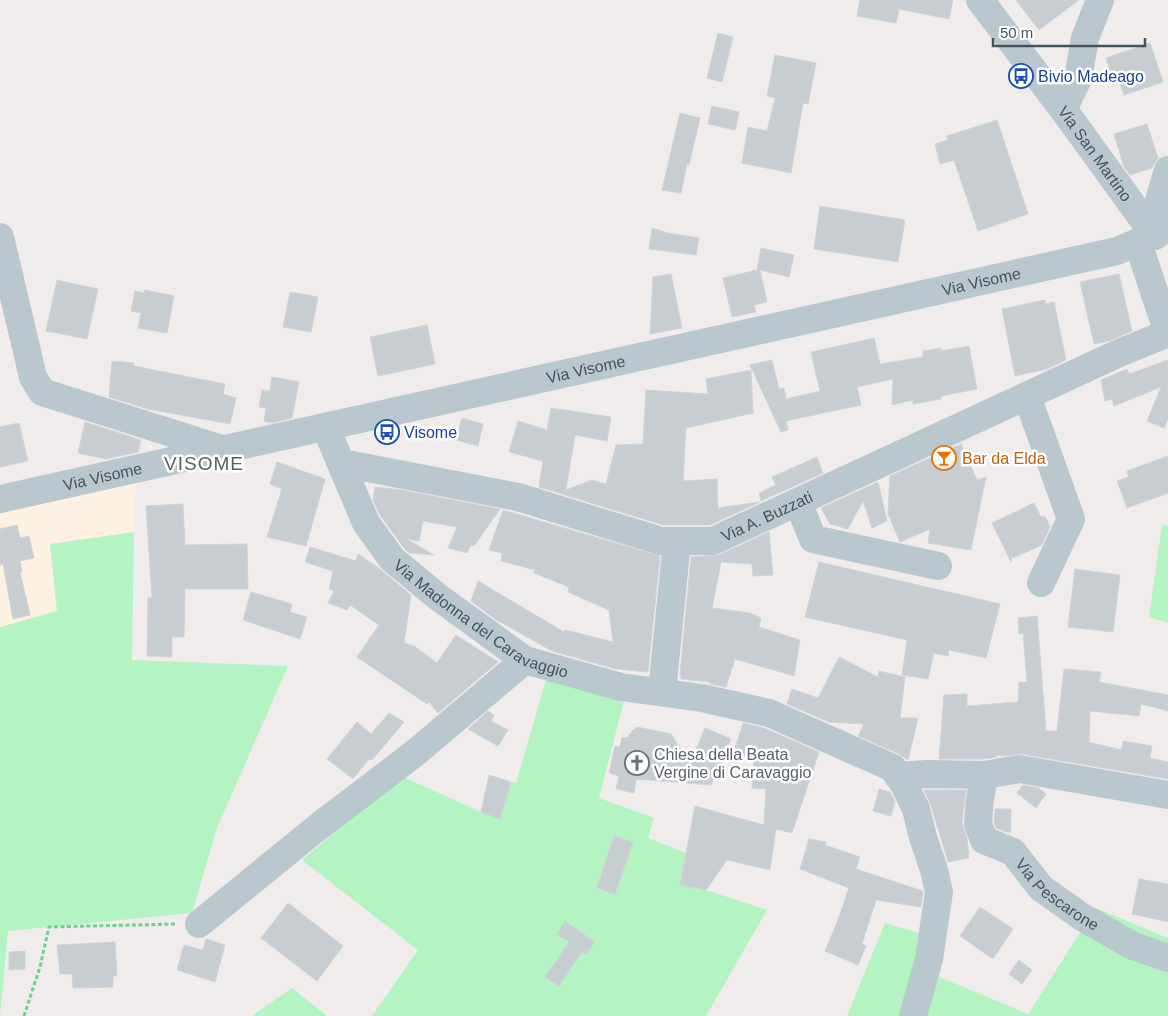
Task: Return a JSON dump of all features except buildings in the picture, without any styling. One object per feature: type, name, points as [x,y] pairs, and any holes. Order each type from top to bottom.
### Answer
[{"type":"street","name":"Via San Martino","points":[[980,0],[1063,109],[1154,236]]},
{"type":"street","points":[[1063,109],[1078,79],[1085,38],[1100,0]]},
{"type":"street","points":[[1168,170],[1160,197],[1154,236],[1168,333]]},
{"type":"street","name":"Via Visome","points":[[0,499],[1117,251],[1154,236]]},
{"type":"street","points":[[0,237],[33,377],[42,392],[221,449]]},
{"type":"street","name":"Via A. Buzzati","points":[[342,463],[518,496],[662,541],[713,541],[1117,354],[1168,333]]},
{"type":"street","points":[[1027,396],[1071,520],[1041,584]]},
{"type":"street","name":"Via Madonna del Caravaggio","points":[[326,428],[366,523],[392,559],[438,597],[525,660],[621,686],[671,694]]},
{"type":"street","points":[[798,502],[812,539],[938,566]]},
{"type":"street","points":[[677,541],[671,694],[702,698],[769,713],[892,768],[905,786],[916,809],[934,870],[938,892],[929,959],[912,1016]]},
{"type":"street","points":[[199,924],[318,827],[415,752],[525,660]]},
{"type":"street","points":[[898,776],[927,774],[984,775],[1019,770],[1168,795]]},
{"type":"street","name":"Via Pescarone","points":[[984,775],[978,824],[984,840],[1014,852],[1042,888],[1082,917],[1133,946],[1168,958]]},
{"type":"path","points":[[24,1016],[40,968],[50,927],[199,924]]},
{"type":"shaded area","points":[[136,475],[134,532],[50,544],[57,611],[0,627],[0,507]]},
{"type":"green space","points":[[1162,525],[1168,526],[1168,623],[1149,617]]},
{"type":"green space","points":[[134,532],[132,660],[288,666],[217,828],[192,913],[8,931],[0,1016],[0,627],[57,611],[50,544]]},
{"type":"green space","points":[[548,673],[627,689],[599,798],[654,818],[648,838],[686,853],[680,885],[706,890],[767,910],[706,1016],[372,1016],[418,950],[302,860],[401,776],[481,812],[489,775],[516,783]]},
{"type":"green space","points":[[1096,908],[1168,938],[1168,1016],[847,1016],[885,923],[939,939],[930,973],[1028,1014]]},
{"type":"green space","points":[[292,988],[327,1016],[252,1016]]},
{"type":"place","name":"Bivio Madeago","points":[[1021,76]]},
{"type":"place","name":"Visome","points":[[387,432]]},
{"type":"place","name":"Bar da Elda","points":[[944,458]]},
{"type":"place","name":"Chiesa della Beata Vergine di Caravaggio","points":[[637,763]]},
{"type":"district","name":"VISOME","points":[[204,463]]}]
